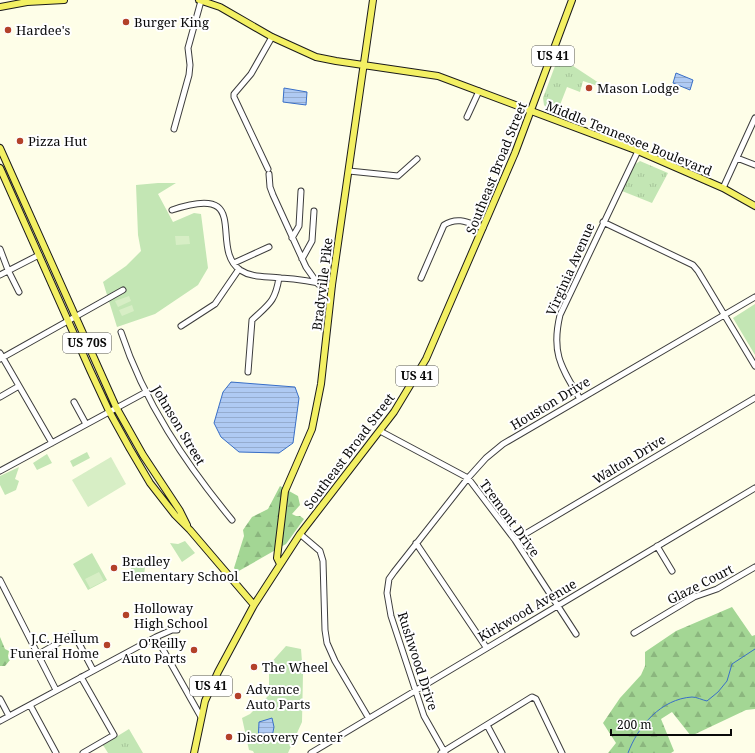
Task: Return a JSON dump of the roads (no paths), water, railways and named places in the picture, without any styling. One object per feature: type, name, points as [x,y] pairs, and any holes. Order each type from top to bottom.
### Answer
[{"type":"main road","points":[[0,7],[15,2],[64,0]]},
{"type":"main road","name":"Middle Tennessee Boulevard","points":[[200,0],[220,6],[272,37],[316,56],[438,76],[532,110],[638,151],[723,188],[755,206]]},
{"type":"main road","name":"Bradyville Pike","points":[[280,564],[277,558],[284,496],[312,429],[321,384],[332,286],[373,0]]},
{"type":"main road","name":"Southeast Broad Street","points":[[194,753],[201,716],[211,686],[254,605],[300,534],[380,431],[408,392],[426,359],[532,110],[572,0]]},
{"type":"main road","name":"US 70S","points":[[0,148],[116,408],[143,455],[180,511],[190,530]]},
{"type":"main road","name":"US 70S","points":[[0,168],[109,411],[150,483],[175,515],[190,530],[254,605]]},
{"type":"street","points":[[174,129],[189,75],[190,64],[188,48],[200,0]]},
{"type":"street","points":[[272,37],[251,74],[234,94],[234,97],[269,171],[270,187],[292,238],[302,259],[318,284]]},
{"type":"street","points":[[467,117],[479,91]]},
{"type":"street","points":[[723,188],[755,118]]},
{"type":"street","name":"Virginia Avenue","points":[[580,398],[561,368],[557,354],[556,331],[560,315],[638,151]]},
{"type":"street","points":[[737,158],[755,165]]},
{"type":"street","points":[[349,171],[398,176],[417,160]]},
{"type":"street","points":[[0,168],[7,164]]},
{"type":"street","points":[[292,238],[299,226],[301,191]]},
{"type":"street","points":[[172,210],[188,204],[214,203],[219,206],[223,215],[230,252],[234,263],[239,269],[252,276],[279,278],[332,286]]},
{"type":"street","points":[[302,259],[312,240],[314,211]]},
{"type":"street","points":[[421,278],[444,225],[450,222],[463,220],[483,228]]},
{"type":"street","points":[[603,222],[693,265],[755,366]]},
{"type":"street","points":[[234,263],[269,247]]},
{"type":"street","points":[[0,249],[8,270],[20,292]]},
{"type":"street","points":[[0,275],[39,256]]},
{"type":"street","points":[[181,326],[215,304],[239,269]]},
{"type":"street","points":[[248,372],[252,320],[277,294],[279,278]]},
{"type":"street","points":[[52,444],[1,356],[68,322],[123,290]]},
{"type":"street","name":"Houston Drive","points":[[394,572],[468,478],[486,458],[503,444],[755,297]]},
{"type":"street","name":"Johnson Street","points":[[122,332],[132,364],[170,435],[202,483],[232,520]]},
{"type":"street","points":[[0,397],[19,386]]},
{"type":"street","points":[[0,471],[146,392]]},
{"type":"street","name":"Walton Drive","points":[[514,540],[755,398]]},
{"type":"street","points":[[74,402],[86,424]]},
{"type":"street","name":"Tremont Drive","points":[[380,431],[468,478],[514,540],[576,634]]},
{"type":"street","name":"Kirkwood Avenue","points":[[311,753],[368,717],[558,606],[755,488]]},
{"type":"street","points":[[300,534],[320,551],[322,561],[325,630],[330,652],[368,717]]},
{"type":"street","points":[[416,543],[486,647]]},
{"type":"street","points":[[657,546],[672,571]]},
{"type":"street","name":"Glaze Court","points":[[634,633],[694,597],[717,589],[755,566]]},
{"type":"street","name":"Rushwood Drive","points":[[394,572],[389,579],[387,594],[388,604],[414,690],[424,716],[444,752]]},
{"type":"street","points":[[0,580],[56,690]]},
{"type":"street","points":[[0,721],[156,637],[172,630],[177,630]]},
{"type":"street","points":[[37,655],[74,634],[93,670]]},
{"type":"street","points":[[156,637],[201,716]]},
{"type":"street","points":[[81,677],[114,735],[83,753]]},
{"type":"street","points":[[444,752],[532,697],[536,699],[562,753]]},
{"type":"street","points":[[0,698],[9,716]]},
{"type":"street","points":[[30,705],[56,753]]},
{"type":"street","points":[[487,725],[502,753]]},
{"type":"water","points":[[676,73],[693,80],[690,90],[673,83]]},
{"type":"water","points":[[284,88],[307,92],[306,105],[283,102]]},
{"type":"water","points":[[231,382],[295,387],[299,398],[293,443],[279,453],[239,452],[221,437],[214,423],[223,392]]},
{"type":"water","points":[[272,718],[274,727],[272,737],[269,737],[270,742],[258,743],[259,722]]},
{"type":"waterway","points":[[628,753],[632,743],[644,724],[661,708],[681,699],[692,697],[707,701],[718,692],[727,681],[732,664],[755,649]]},
{"type":"place","name":"Burger King","points":[[126,22]]},
{"type":"place","name":"Hardee's","points":[[8,30]]},
{"type":"place","name":"Mason Lodge","points":[[589,88]]},
{"type":"place","name":"Pizza Hut","points":[[20,141]]},
{"type":"place","name":"Bradley Elementary School","points":[[114,568]]},
{"type":"place","name":"Holloway High School","points":[[126,615]]},
{"type":"place","name":"J.C. Hellum Funeral Home","points":[[107,645]]},
{"type":"place","name":"O'Reilly Auto Parts","points":[[194,650]]},
{"type":"place","name":"The Wheel","points":[[254,667]]},
{"type":"place","name":"Advance Auto Parts","points":[[238,696]]},
{"type":"place","name":"Discovery Center","points":[[229,737]]}]
